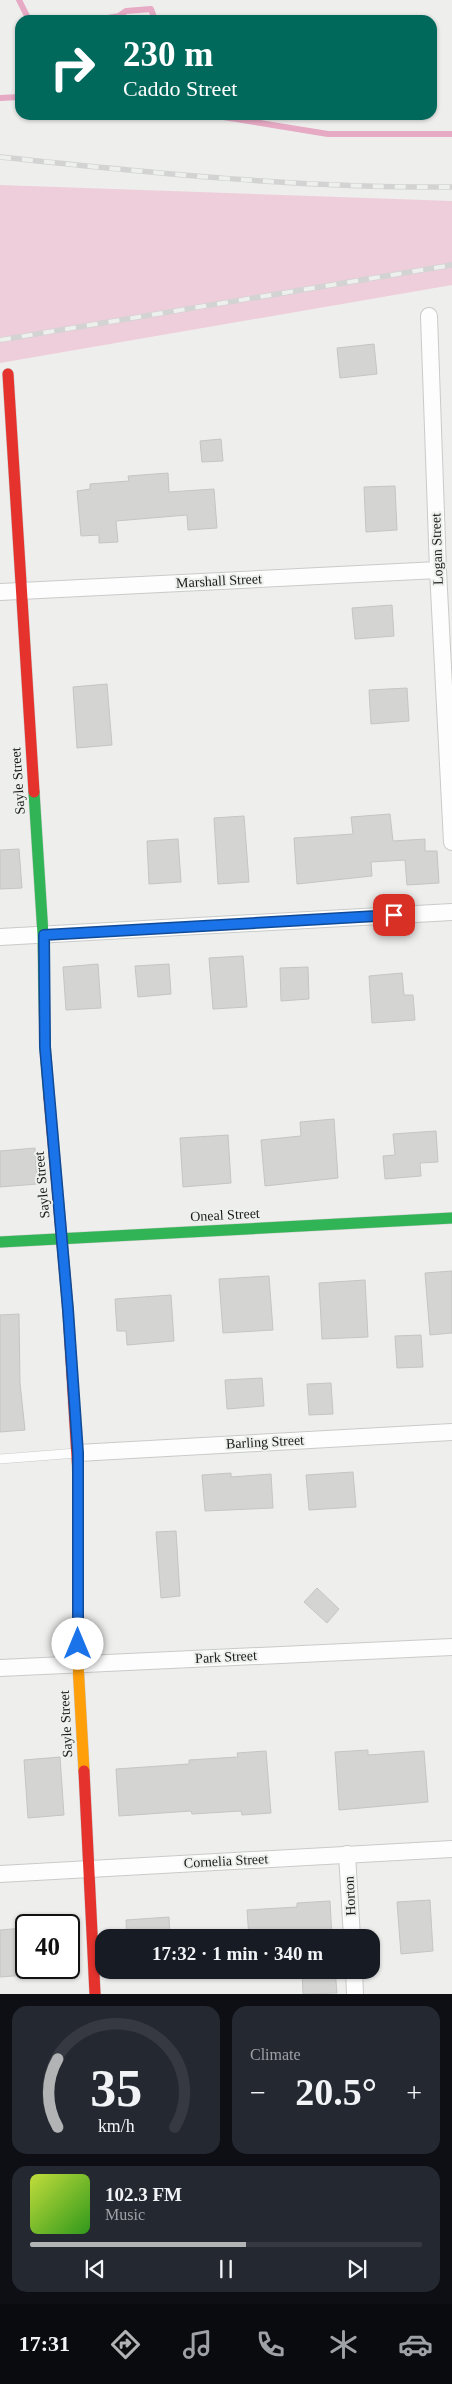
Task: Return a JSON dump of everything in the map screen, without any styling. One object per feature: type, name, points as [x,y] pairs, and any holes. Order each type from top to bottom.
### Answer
[{"type":"street","name":"Logan Street","points":[[429,316],[438,570],[449,686],[452,842]]},
{"type":"street","name":"Sayle Street","points":[[8,374],[20,591],[44,935],[45,1047],[78,1453],[78,1664],[95,1994]]},
{"type":"street","name":"Marshall Street","points":[[0,592],[438,570]]},
{"type":"street","points":[[0,937],[452,912]]},
{"type":"street","name":"Oneal Street","points":[[0,1242],[452,1218]]},
{"type":"street","name":"Barling Street","points":[[78,1453],[452,1432]]},
{"type":"street","name":"Park Street","points":[[0,1668],[452,1647]]},
{"type":"street","name":"Cornelia Street","points":[[0,1874],[452,1849]]},
{"type":"street","name":"Horton","points":[[348,1854],[352,1929]]},
{"type":"street","points":[[354,1979],[355,1994]]},
{"type":"lane","points":[[0,1459],[78,1453]]},
{"type":"shaded area","points":[[0,185],[452,201],[452,285],[0,363]]},
{"type":"building","points":[[374,344],[377,374],[340,378],[337,348]]},
{"type":"building","points":[[221,439],[223,461],[202,462],[200,441]]},
{"type":"building","points":[[168,473],[169,492],[214,489],[217,528],[188,530],[187,515],[116,521],[118,542],[99,543],[99,535],[81,536],[77,491],[90,489],[90,484],[129,481],[128,476]]},
{"type":"building","points":[[395,486],[397,530],[366,532],[364,487]]},
{"type":"building","points":[[392,605],[394,636],[355,639],[352,608]]},
{"type":"building","points":[[107,684],[112,745],[77,748],[73,687]]},
{"type":"building","points":[[407,688],[409,721],[371,724],[369,690]]},
{"type":"building","points":[[390,814],[393,841],[425,839],[425,851],[437,851],[439,883],[407,885],[405,860],[371,862],[372,876],[297,884],[294,838],[353,834],[351,817]]},
{"type":"building","points":[[244,816],[249,882],[218,884],[214,818]]},
{"type":"building","points":[[178,839],[181,882],[149,884],[147,841]]},
{"type":"building","points":[[19,849],[22,888],[0,889],[0,850]]},
{"type":"building","points":[[243,956],[247,1007],[213,1009],[209,958]]},
{"type":"building","points":[[98,964],[101,1008],[66,1010],[63,967]]},
{"type":"building","points":[[169,964],[171,994],[138,997],[135,966]]},
{"type":"building","points":[[308,967],[309,999],[281,1001],[280,968]]},
{"type":"building","points":[[402,973],[404,995],[413,995],[415,1020],[372,1023],[369,976]]},
{"type":"building","points":[[334,1119],[338,1178],[265,1186],[261,1140],[301,1136],[300,1122]]},
{"type":"building","points":[[436,1131],[438,1162],[420,1163],[421,1176],[385,1179],[383,1156],[395,1155],[393,1134]]},
{"type":"building","points":[[228,1135],[231,1183],[183,1187],[180,1138]]},
{"type":"building","points":[[35,1148],[37,1184],[0,1187],[0,1151]]},
{"type":"building","points":[[452,1271],[452,1333],[430,1335],[425,1273]]},
{"type":"building","points":[[269,1276],[273,1330],[223,1333],[219,1279]]},
{"type":"building","points":[[365,1280],[368,1337],[322,1339],[319,1283]]},
{"type":"building","points":[[171,1295],[174,1341],[127,1345],[126,1331],[117,1331],[115,1299]]},
{"type":"building","points":[[19,1314],[20,1383],[25,1430],[0,1432],[0,1315]]},
{"type":"building","points":[[421,1335],[423,1367],[397,1368],[395,1336]]},
{"type":"building","points":[[262,1378],[264,1406],[227,1409],[225,1380]]},
{"type":"building","points":[[331,1383],[333,1414],[309,1415],[307,1384]]},
{"type":"building","points":[[353,1472],[356,1507],[309,1510],[306,1475]]},
{"type":"building","points":[[231,1473],[231,1477],[271,1474],[273,1508],[205,1511],[202,1475]]},
{"type":"building","points":[[176,1531],[180,1596],[161,1598],[156,1532]]},
{"type":"building","points":[[317,1588],[339,1609],[327,1623],[304,1602]]},
{"type":"building","points":[[368,1750],[368,1755],[424,1751],[428,1802],[339,1810],[335,1752]]},
{"type":"building","points":[[266,1751],[271,1813],[242,1815],[241,1811],[192,1814],[191,1811],[119,1816],[116,1769],[189,1764],[189,1760],[238,1757],[237,1753]]},
{"type":"building","points":[[60,1757],[64,1815],[28,1818],[24,1760]]},
{"type":"building","points":[[430,1900],[433,1951],[401,1954],[397,1902]]},
{"type":"building","points":[[330,1901],[332,1929],[248,1929],[247,1910],[297,1907],[297,1903]]},
{"type":"building","points":[[169,1917],[170,1929],[126,1929],[126,1920]]},
{"type":"building","points":[[15,1929],[15,1976],[0,1977],[0,1930]]},
{"type":"building","points":[[302,1979],[336,1979],[337,1993],[303,1994]]},
{"type":"waterway","points":[[19,0],[26,15]]},
{"type":"waterway","points":[[120,15],[126,11],[151,9],[153,15]]},
{"type":"waterway","points":[[0,98],[15,97]]},
{"type":"waterway","points":[[242,120],[328,134],[452,134]]},
{"type":"railway","points":[[0,157],[169,174],[282,182],[395,187],[452,187]]},
{"type":"railway","points":[[0,340],[452,265]]},
{"type":"traffic: fast","points":[[34,792],[43,935],[45,1047],[49,1097]]},
{"type":"traffic: fast","points":[[0,1242],[452,1218]]},
{"type":"traffic: slow","points":[[78,1474],[78,1664],[84,1771]]},
{"type":"traffic: jam","points":[[8,374],[34,792]]},
{"type":"traffic: jam","points":[[49,1097],[68,1310],[78,1474]]},
{"type":"traffic: jam","points":[[84,1771],[95,1994]]},
{"type":"route","points":[[78,1644],[78,1453],[68,1310],[45,1047],[44,935],[394,915]]}]
